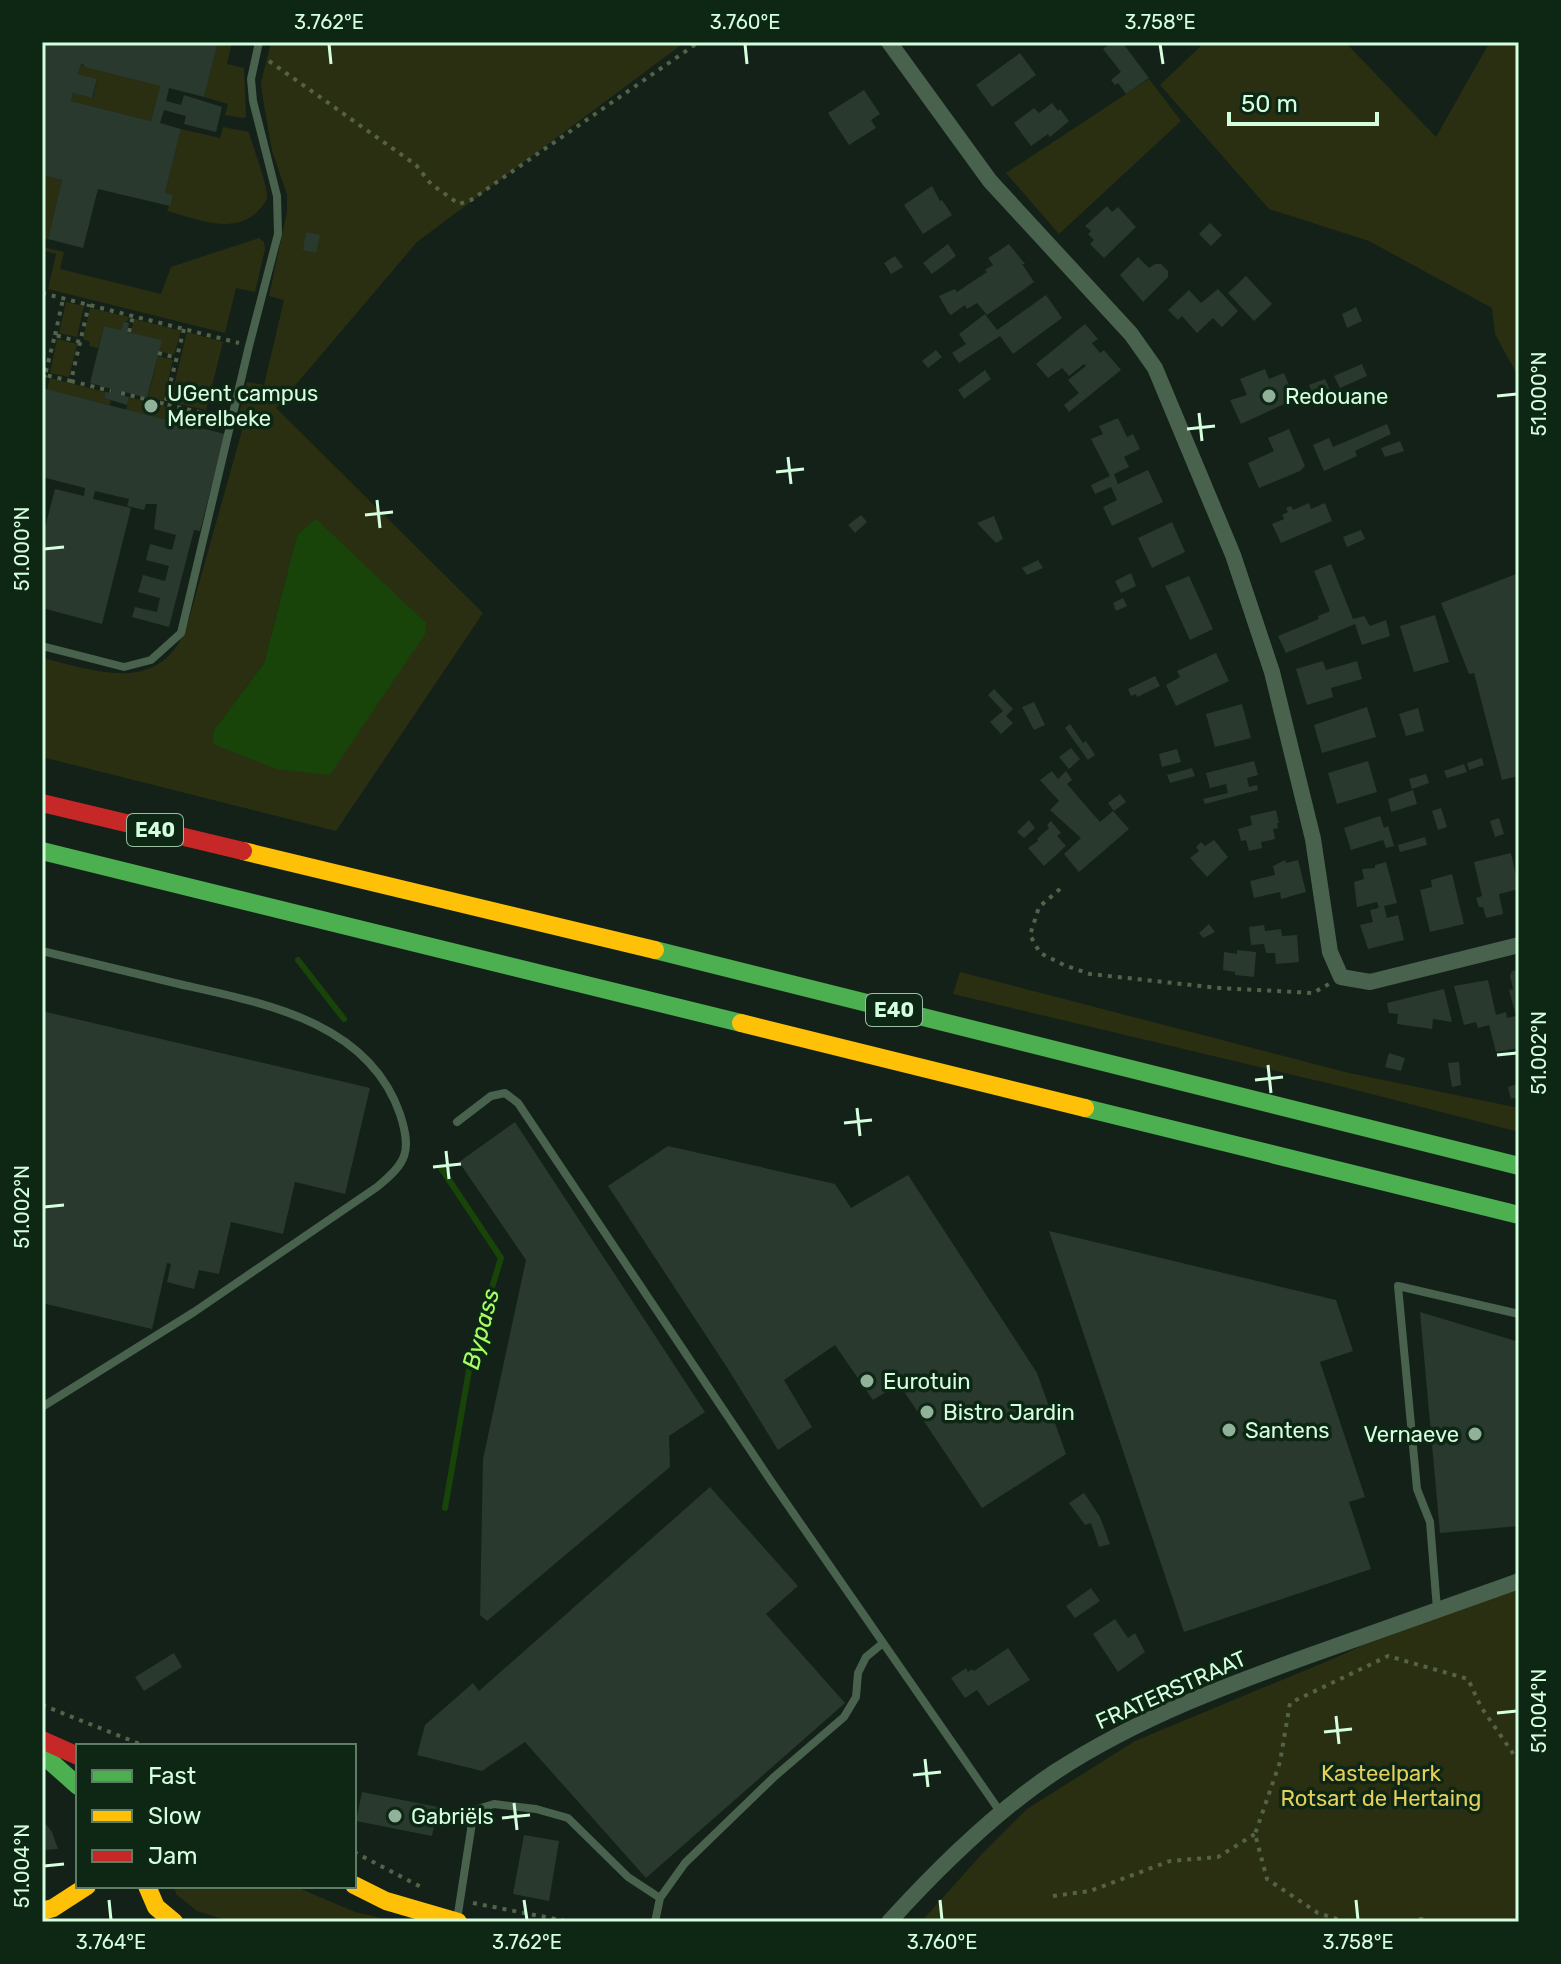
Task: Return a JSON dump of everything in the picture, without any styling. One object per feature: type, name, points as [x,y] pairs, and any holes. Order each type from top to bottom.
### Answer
[{"type":"main road","name":"E40","points":[[42,803],[581,932],[1519,1166]]},
{"type":"main road","name":"E40","points":[[42,851],[1519,1215]]},
{"type":"main road","points":[[42,1740],[76,1755]]},
{"type":"main road","points":[[42,1754],[76,1784]]},
{"type":"main road","points":[[356,1886],[386,1901],[457,1922]]},
{"type":"main road","points":[[42,1911],[53,1908],[84,1888]]},
{"type":"main road","points":[[147,1888],[157,1911],[174,1922]]},
{"type":"street","points":[[889,42],[990,181],[1131,334],[1155,368],[1233,555],[1272,672],[1313,839],[1330,952],[1341,977],[1370,982],[1519,945]]},
{"type":"street","name":"FRATERSTRAAT","points":[[889,1922],[939,1869],[1002,1814],[1056,1772],[1124,1732],[1175,1707],[1254,1675],[1519,1581]]},
{"type":"lane","points":[[42,646],[124,667],[151,660],[181,633],[278,234],[277,196],[253,101],[251,79],[259,42]]},
{"type":"lane","points":[[42,951],[279,1007],[337,1036],[377,1068],[394,1096],[408,1138],[399,1169],[377,1187],[194,1312],[42,1407]]},
{"type":"lane","points":[[457,1122],[491,1096],[505,1093],[518,1103],[1002,1814]]},
{"type":"lane","points":[[1437,1610],[1430,1522],[1417,1489],[1398,1286],[1519,1314]]},
{"type":"lane","points":[[655,1922],[660,1898],[685,1863],[774,1777],[844,1717],[856,1697],[858,1673],[866,1657],[883,1643]]},
{"type":"lane","points":[[457,1922],[474,1810],[494,1804],[536,1809],[568,1818],[628,1877],[660,1898]]},
{"type":"path","points":[[257,52],[416,165],[431,184],[459,204],[471,200],[699,42]]},
{"type":"path","points":[[42,293],[249,346]]},
{"type":"path","points":[[42,387],[64,298]]},
{"type":"path","points":[[71,381],[89,304]]},
{"type":"path","points":[[129,332],[133,316]]},
{"type":"path","points":[[165,404],[184,329]]},
{"type":"path","points":[[55,335],[80,342]]},
{"type":"path","points":[[158,353],[177,358]]},
{"type":"path","points":[[45,375],[111,391]]},
{"type":"path","points":[[121,393],[232,420]]},
{"type":"path","points":[[1060,889],[1039,907],[1030,935],[1040,953],[1090,974],[1219,988],[1313,993],[1341,977]]},
{"type":"path","points":[[1347,1922],[1318,1913],[1267,1879],[1255,1834],[1280,1762],[1290,1703],[1388,1656],[1468,1679],[1481,1707],[1519,1762]]},
{"type":"path","points":[[42,1705],[140,1744]]},
{"type":"path","points":[[1053,1896],[1090,1891],[1170,1861],[1218,1857],[1255,1834]]},
{"type":"path","points":[[1409,1922],[1422,1919],[1427,1922]]},
{"type":"green space","points":[[218,42],[232,42],[227,64],[244,68],[246,117],[225,115],[228,104],[204,97]]},
{"type":"green space","points":[[271,42],[685,42],[417,242],[276,408],[483,613],[336,831],[42,757],[42,658],[105,672],[144,670],[161,662],[175,648],[187,626],[245,420],[238,418],[247,382],[264,385],[284,300],[269,296],[287,212],[287,194],[272,151],[261,83]],"holes":[[[297,535],[276,769],[214,730],[264,663]]]},
{"type":"green space","points":[[1205,42],[1345,42],[1436,137],[1487,47],[1492,42],[1519,42],[1519,378],[1495,334],[1492,308],[1369,241],[1269,209],[1160,85]]},
{"type":"green space","points":[[81,64],[160,86],[151,121],[71,101],[73,93],[93,98],[97,80],[78,74]]},
{"type":"green space","points":[[1149,79],[1181,121],[1059,234],[1006,173]]},
{"type":"green space","points":[[223,127],[249,132],[265,186],[267,198],[264,204],[246,220],[224,224],[167,211],[173,196],[165,193],[181,129],[220,138]]},
{"type":"green space","points":[[42,175],[62,180],[48,239],[45,240]]},
{"type":"green space","points":[[259,238],[264,242],[265,249],[255,292],[236,288],[225,333],[48,289],[56,254],[42,250],[43,247],[64,252],[60,269],[161,294],[171,267]]},
{"type":"green space","points":[[66,302],[84,306],[77,337],[59,333]]},
{"type":"green space","points":[[90,308],[129,317],[121,330],[104,326],[98,348],[89,346],[90,342],[83,339]]},
{"type":"green space","points":[[134,319],[181,331],[174,355],[159,351],[161,340],[131,333]]},
{"type":"green space","points":[[187,332],[223,342],[206,410],[170,402]]},
{"type":"green space","points":[[57,339],[77,344],[69,377],[50,373]]},
{"type":"green space","points":[[158,356],[173,360],[163,401],[148,397]]},
{"type":"green space","points":[[50,378],[105,392],[104,398],[111,400],[110,405],[47,390]]},
{"type":"green space","points":[[129,397],[175,409],[171,421],[126,410]]},
{"type":"green space","points":[[960,972],[1349,1073],[1519,1108],[1519,1132],[953,994]]},
{"type":"green space","name":"Kasteelpark Rotsart de Hertaing","points":[[1519,1589],[1519,1922],[921,1922],[1027,1809],[1135,1741],[1371,1641]]},
{"type":"green space","points":[[174,1888],[299,1888],[355,1912],[399,1922],[232,1922],[197,1911],[176,1894]]},
{"type":"shaded area","points":[[316,519],[426,623],[425,634],[330,775],[276,769],[213,744],[214,730],[264,663],[297,535]]},
{"type":"building","points":[[42,42],[218,42],[204,97],[169,88],[166,101],[181,105],[184,95],[222,107],[216,132],[184,124],[186,116],[164,110],[160,123],[181,129],[165,193],[173,195],[170,206],[98,189],[83,248],[48,239],[62,180],[42,175]],"holes":[[[81,64],[160,86],[151,121],[71,101],[73,93],[92,98],[97,79],[78,74]]]},
{"type":"building","points":[[1112,42],[1122,42],[1149,78],[1126,94],[1118,83],[1115,85],[1111,80],[1121,72],[1103,49]]},
{"type":"building","points":[[1020,53],[1036,75],[992,107],[976,85]]},
{"type":"building","points":[[864,90],[880,114],[871,120],[876,128],[849,145],[828,113]]},
{"type":"building","points":[[1052,103],[1069,121],[1050,137],[1048,134],[1031,146],[1014,123],[1034,108],[1039,113]]},
{"type":"building","points":[[932,186],[952,215],[923,234],[904,205]]},
{"type":"building","points":[[1107,206],[1112,212],[1118,207],[1136,227],[1104,258],[1090,244],[1094,240],[1085,226]]},
{"type":"building","points":[[1210,223],[1222,235],[1211,246],[1199,234]]},
{"type":"building","points":[[306,232],[320,235],[316,253],[303,250]]},
{"type":"building","points":[[948,244],[956,256],[932,274],[923,263]]},
{"type":"building","points":[[1009,244],[1034,282],[987,315],[977,303],[967,309],[965,305],[951,315],[939,296],[955,289],[957,292],[987,272],[985,270],[993,265],[988,258]]},
{"type":"building","points":[[895,256],[903,267],[891,274],[884,263]]},
{"type":"building","points":[[1138,257],[1149,268],[1161,264],[1168,271],[1168,277],[1143,302],[1120,275]]},
{"type":"building","points":[[1246,276],[1272,304],[1254,321],[1228,293]]},
{"type":"building","points":[[1218,289],[1238,311],[1222,327],[1213,318],[1197,333],[1182,316],[1178,320],[1168,310],[1189,290],[1201,303]]},
{"type":"building","points":[[1046,295],[1062,318],[1013,354],[1000,336],[959,363],[952,353],[966,344],[959,334],[985,314],[997,330]]},
{"type":"building","points":[[1356,307],[1362,321],[1347,328],[1342,314]]},
{"type":"building","points":[[124,321],[129,323],[127,332],[162,340],[147,398],[121,391],[120,395],[129,397],[127,405],[104,398],[105,392],[111,393],[112,389],[90,383],[104,326],[121,330]]},
{"type":"building","points":[[1085,324],[1098,339],[1092,343],[1100,353],[1104,350],[1121,370],[1069,412],[1064,405],[1079,393],[1068,380],[1086,366],[1084,364],[1069,376],[1062,368],[1048,378],[1036,364]]},
{"type":"building","points":[[936,350],[942,357],[928,368],[922,361]]},
{"type":"building","points":[[1362,364],[1367,376],[1340,388],[1334,376]]},
{"type":"building","name":"Redouane","points":[[1265,369],[1269,379],[1284,373],[1295,399],[1241,424],[1230,400],[1247,395],[1240,379]]},
{"type":"building","points":[[985,370],[991,379],[964,399],[958,390]]},
{"type":"building","points":[[1325,379],[1332,394],[1316,401],[1309,385]]},
{"type":"building","points":[[42,388],[171,421],[170,424],[176,425],[177,422],[225,434],[200,531],[194,530],[169,627],[132,617],[135,607],[157,612],[160,598],[138,592],[143,575],[165,581],[169,566],[146,560],[150,544],[172,550],[176,535],[154,529],[157,504],[146,504],[144,510],[127,506],[129,499],[95,491],[93,499],[131,508],[102,624],[42,608],[42,539],[55,489],[84,496],[85,488],[42,477]]},
{"type":"building","points":[[1118,418],[1127,437],[1133,434],[1140,449],[1124,457],[1129,467],[1114,474],[1118,484],[1148,470],[1163,502],[1112,526],[1103,507],[1117,500],[1111,487],[1095,494],[1091,485],[1110,476],[1091,439],[1103,434],[1099,426]]},
{"type":"building","points":[[1387,424],[1391,434],[1355,451],[1357,456],[1324,471],[1313,445],[1329,438],[1333,447]]},
{"type":"building","points":[[1289,429],[1305,466],[1259,488],[1248,463],[1274,451],[1268,438]]},
{"type":"building","points":[[1400,441],[1404,451],[1385,457],[1381,448]]},
{"type":"building","points":[[1309,503],[1311,509],[1325,503],[1332,521],[1281,543],[1272,524],[1284,519],[1282,515],[1288,512],[1286,508],[1291,506],[1293,510]]},
{"type":"building","points":[[861,515],[867,522],[855,533],[848,525]]},
{"type":"building","points":[[994,516],[1003,539],[996,543],[977,523]]},
{"type":"building","points":[[1172,522],[1185,552],[1152,568],[1138,538]]},
{"type":"building","points":[[1361,530],[1365,539],[1347,547],[1343,537]]},
{"type":"building","points":[[1038,560],[1043,568],[1027,575],[1022,568]]},
{"type":"building","points":[[1331,564],[1353,619],[1364,616],[1370,626],[1386,620],[1390,636],[1362,645],[1355,624],[1286,653],[1278,636],[1319,619],[1318,616],[1330,611],[1314,571]]},
{"type":"building","points":[[1131,573],[1136,586],[1121,593],[1115,581]]},
{"type":"building","points":[[1519,573],[1519,776],[1502,780],[1474,673],[1469,674],[1441,603]]},
{"type":"building","points":[[1189,576],[1213,629],[1190,640],[1165,586]]},
{"type":"building","points":[[1123,598],[1127,606],[1116,611],[1113,603]]},
{"type":"building","points":[[1435,615],[1449,662],[1414,672],[1400,626]]},
{"type":"building","points":[[1216,653],[1229,681],[1176,706],[1166,685],[1180,677],[1177,671]]},
{"type":"building","points":[[1323,661],[1326,670],[1357,661],[1362,679],[1331,688],[1333,697],[1307,705],[1296,669]]},
{"type":"building","points":[[1155,676],[1160,686],[1137,697],[1136,694],[1131,696],[1128,689]]},
{"type":"building","points":[[994,689],[1013,709],[1006,716],[1013,723],[1001,734],[990,722],[1003,711],[988,695]]},
{"type":"building","points":[[1034,702],[1045,725],[1034,730],[1022,707]]},
{"type":"building","points":[[1242,704],[1251,738],[1215,747],[1206,714]]},
{"type":"building","points":[[1367,707],[1376,737],[1322,753],[1314,725]]},
{"type":"building","points":[[1418,708],[1424,731],[1406,736],[1399,714]]},
{"type":"building","points":[[1070,724],[1095,755],[1088,760],[1065,728]]},
{"type":"building","points":[[1071,748],[1080,759],[1069,769],[1059,757]]},
{"type":"building","points":[[1177,749],[1181,762],[1162,767],[1159,754]]},
{"type":"building","points":[[1482,758],[1484,765],[1469,770],[1467,763]]},
{"type":"building","points":[[1254,761],[1258,775],[1247,778],[1249,787],[1257,785],[1258,790],[1205,804],[1203,799],[1228,793],[1226,784],[1210,788],[1206,773]]},
{"type":"building","points":[[1368,761],[1377,792],[1337,804],[1328,773]]},
{"type":"building","points":[[1464,764],[1467,772],[1447,778],[1444,771]]},
{"type":"building","points":[[1192,768],[1195,776],[1170,783],[1167,775]]},
{"type":"building","points":[[1052,771],[1058,779],[1066,771],[1072,780],[1067,784],[1100,822],[1113,811],[1129,829],[1079,872],[1064,854],[1081,838],[1050,810],[1059,801],[1040,780]]},
{"type":"building","points":[[1426,774],[1429,783],[1412,789],[1409,779]]},
{"type":"building","points":[[1413,790],[1417,804],[1391,812],[1388,799]]},
{"type":"building","points":[[1120,794],[1126,802],[1114,811],[1108,803]]},
{"type":"building","points":[[1441,808],[1447,827],[1438,830],[1432,811]]},
{"type":"building","points":[[1276,810],[1279,823],[1278,828],[1273,829],[1275,839],[1261,842],[1262,848],[1249,851],[1246,840],[1241,841],[1238,829],[1252,825],[1250,816]]},
{"type":"building","points":[[1380,816],[1384,828],[1388,826],[1394,846],[1386,848],[1383,840],[1351,850],[1344,828]]},
{"type":"building","points":[[1499,818],[1504,834],[1495,837],[1490,821]]},
{"type":"building","points":[[1029,820],[1035,828],[1024,838],[1017,832]]},
{"type":"building","points":[[1051,821],[1061,833],[1057,836],[1066,846],[1044,866],[1028,848],[1038,841]]},
{"type":"building","points":[[1425,837],[1427,845],[1400,852],[1398,845]]},
{"type":"building","points":[[1214,840],[1228,857],[1207,877],[1190,858],[1199,851],[1196,847],[1201,842],[1205,846]]},
{"type":"building","points":[[1511,853],[1519,889],[1499,894],[1503,914],[1486,918],[1476,898],[1482,896],[1474,862]]},
{"type":"building","points":[[1285,860],[1286,863],[1298,860],[1306,892],[1281,899],[1280,892],[1254,898],[1250,881],[1275,875],[1273,866]]},
{"type":"building","points":[[1386,862],[1397,903],[1384,906],[1387,918],[1398,915],[1404,940],[1368,949],[1360,925],[1373,922],[1370,910],[1379,908],[1377,902],[1357,907],[1354,882],[1364,879],[1362,869],[1375,868],[1375,865]]},
{"type":"building","points":[[1452,874],[1464,924],[1430,932],[1420,890],[1432,887],[1431,880]]},
{"type":"building","points":[[1209,924],[1215,932],[1203,938],[1199,933]]},
{"type":"building","points":[[1264,925],[1265,931],[1281,929],[1282,936],[1297,935],[1299,962],[1276,964],[1275,953],[1266,953],[1264,944],[1251,945],[1249,927]]},
{"type":"building","points":[[1237,950],[1256,952],[1254,977],[1223,970],[1224,952],[1237,954]]},
{"type":"building","points":[[1519,970],[1519,1048],[1496,1052],[1489,1025],[1478,1028],[1476,1022],[1464,1025],[1454,986],[1488,980],[1496,1015],[1506,1012],[1507,1018],[1516,1016],[1509,990],[1513,989],[1512,971]]},
{"type":"building","points":[[1444,989],[1452,1022],[1433,1019],[1432,1029],[1397,1024],[1398,1014],[1389,1013],[1387,1003]]},
{"type":"building","points":[[42,1011],[370,1088],[345,1194],[295,1182],[283,1234],[231,1222],[219,1274],[199,1270],[194,1289],[167,1282],[171,1264],[167,1263],[152,1329],[42,1303]]},
{"type":"building","points":[[1389,1053],[1405,1058],[1401,1071],[1385,1067]]},
{"type":"building","points":[[1459,1062],[1461,1085],[1452,1087],[1448,1063]]},
{"type":"building","points":[[1517,1084],[1519,1097],[1511,1099],[1508,1087]]},
{"type":"building","points":[[515,1122],[705,1412],[669,1436],[670,1467],[487,1621],[480,1615],[483,1459],[526,1260],[459,1162]]},
{"type":"building","points":[[668,1146],[835,1184],[851,1208],[908,1175],[1037,1373],[1066,1454],[982,1508],[899,1384],[873,1400],[835,1345],[784,1380],[812,1427],[778,1450],[608,1186]]},
{"type":"building","name":"Santens","points":[[1049,1231],[1336,1300],[1353,1351],[1320,1362],[1365,1497],[1349,1502],[1371,1569],[1184,1632]]},
{"type":"building","name":"Vernaeve","points":[[1420,1312],[1519,1342],[1519,1526],[1440,1533]]},
{"type":"building","points":[[710,1487],[798,1586],[766,1614],[845,1703],[646,1878],[525,1742],[482,1771],[417,1755],[425,1725],[473,1683],[479,1691]]},
{"type":"building","points":[[1084,1493],[1100,1517],[1110,1544],[1099,1547],[1091,1523],[1085,1525],[1069,1503]]},
{"type":"building","points":[[1091,1588],[1100,1601],[1075,1618],[1066,1606]]},
{"type":"building","points":[[1115,1619],[1128,1638],[1135,1633],[1145,1652],[1118,1672],[1093,1634]]},
{"type":"building","points":[[1008,1648],[1030,1680],[988,1706],[977,1690],[965,1698],[951,1678],[966,1668],[968,1672],[974,1671]]},
{"type":"building","points":[[174,1653],[182,1667],[144,1691],[135,1677]]},
{"type":"building","points":[[362,1792],[438,1807],[432,1836],[356,1821]]},
{"type":"building","points":[[42,1819],[52,1832],[58,1849],[42,1850]]},
{"type":"building","points":[[524,1835],[559,1841],[549,1901],[513,1894]]},
{"type":"waterway","name":"Bypass","points":[[298,960],[344,1019]]},
{"type":"waterway","name":"Bypass","points":[[441,1168],[501,1258],[472,1353],[445,1508]]},
{"type":"traffic: fast","points":[[42,851],[741,1023]]},
{"type":"traffic: fast","points":[[655,950],[1519,1166]]},
{"type":"traffic: fast","points":[[1085,1108],[1519,1215]]},
{"type":"traffic: fast","points":[[42,1754],[76,1784]]},
{"type":"traffic: slow","points":[[243,851],[655,950]]},
{"type":"traffic: slow","points":[[741,1023],[1085,1108]]},
{"type":"traffic: slow","points":[[356,1886],[386,1901],[458,1922]]},
{"type":"traffic: slow","points":[[42,1911],[53,1908],[84,1888]]},
{"type":"traffic: slow","points":[[148,1888],[156,1907],[174,1922]]},
{"type":"traffic: jam","points":[[42,803],[243,851]]},
{"type":"traffic: jam","points":[[42,1740],[76,1755]]},
{"type":"place","name":"Redouane","points":[[1269,396]]},
{"type":"place","name":"UGent campus Merelbeke","points":[[151,406]]},
{"type":"place","name":"Eurotuin","points":[[867,1381]]},
{"type":"place","name":"Bistro Jardin","points":[[927,1412]]},
{"type":"place","name":"Santens","points":[[1229,1430]]},
{"type":"place","name":"Vernaeve","points":[[1475,1434]]},
{"type":"place","name":"Gabriëls","points":[[395,1816]]}]
